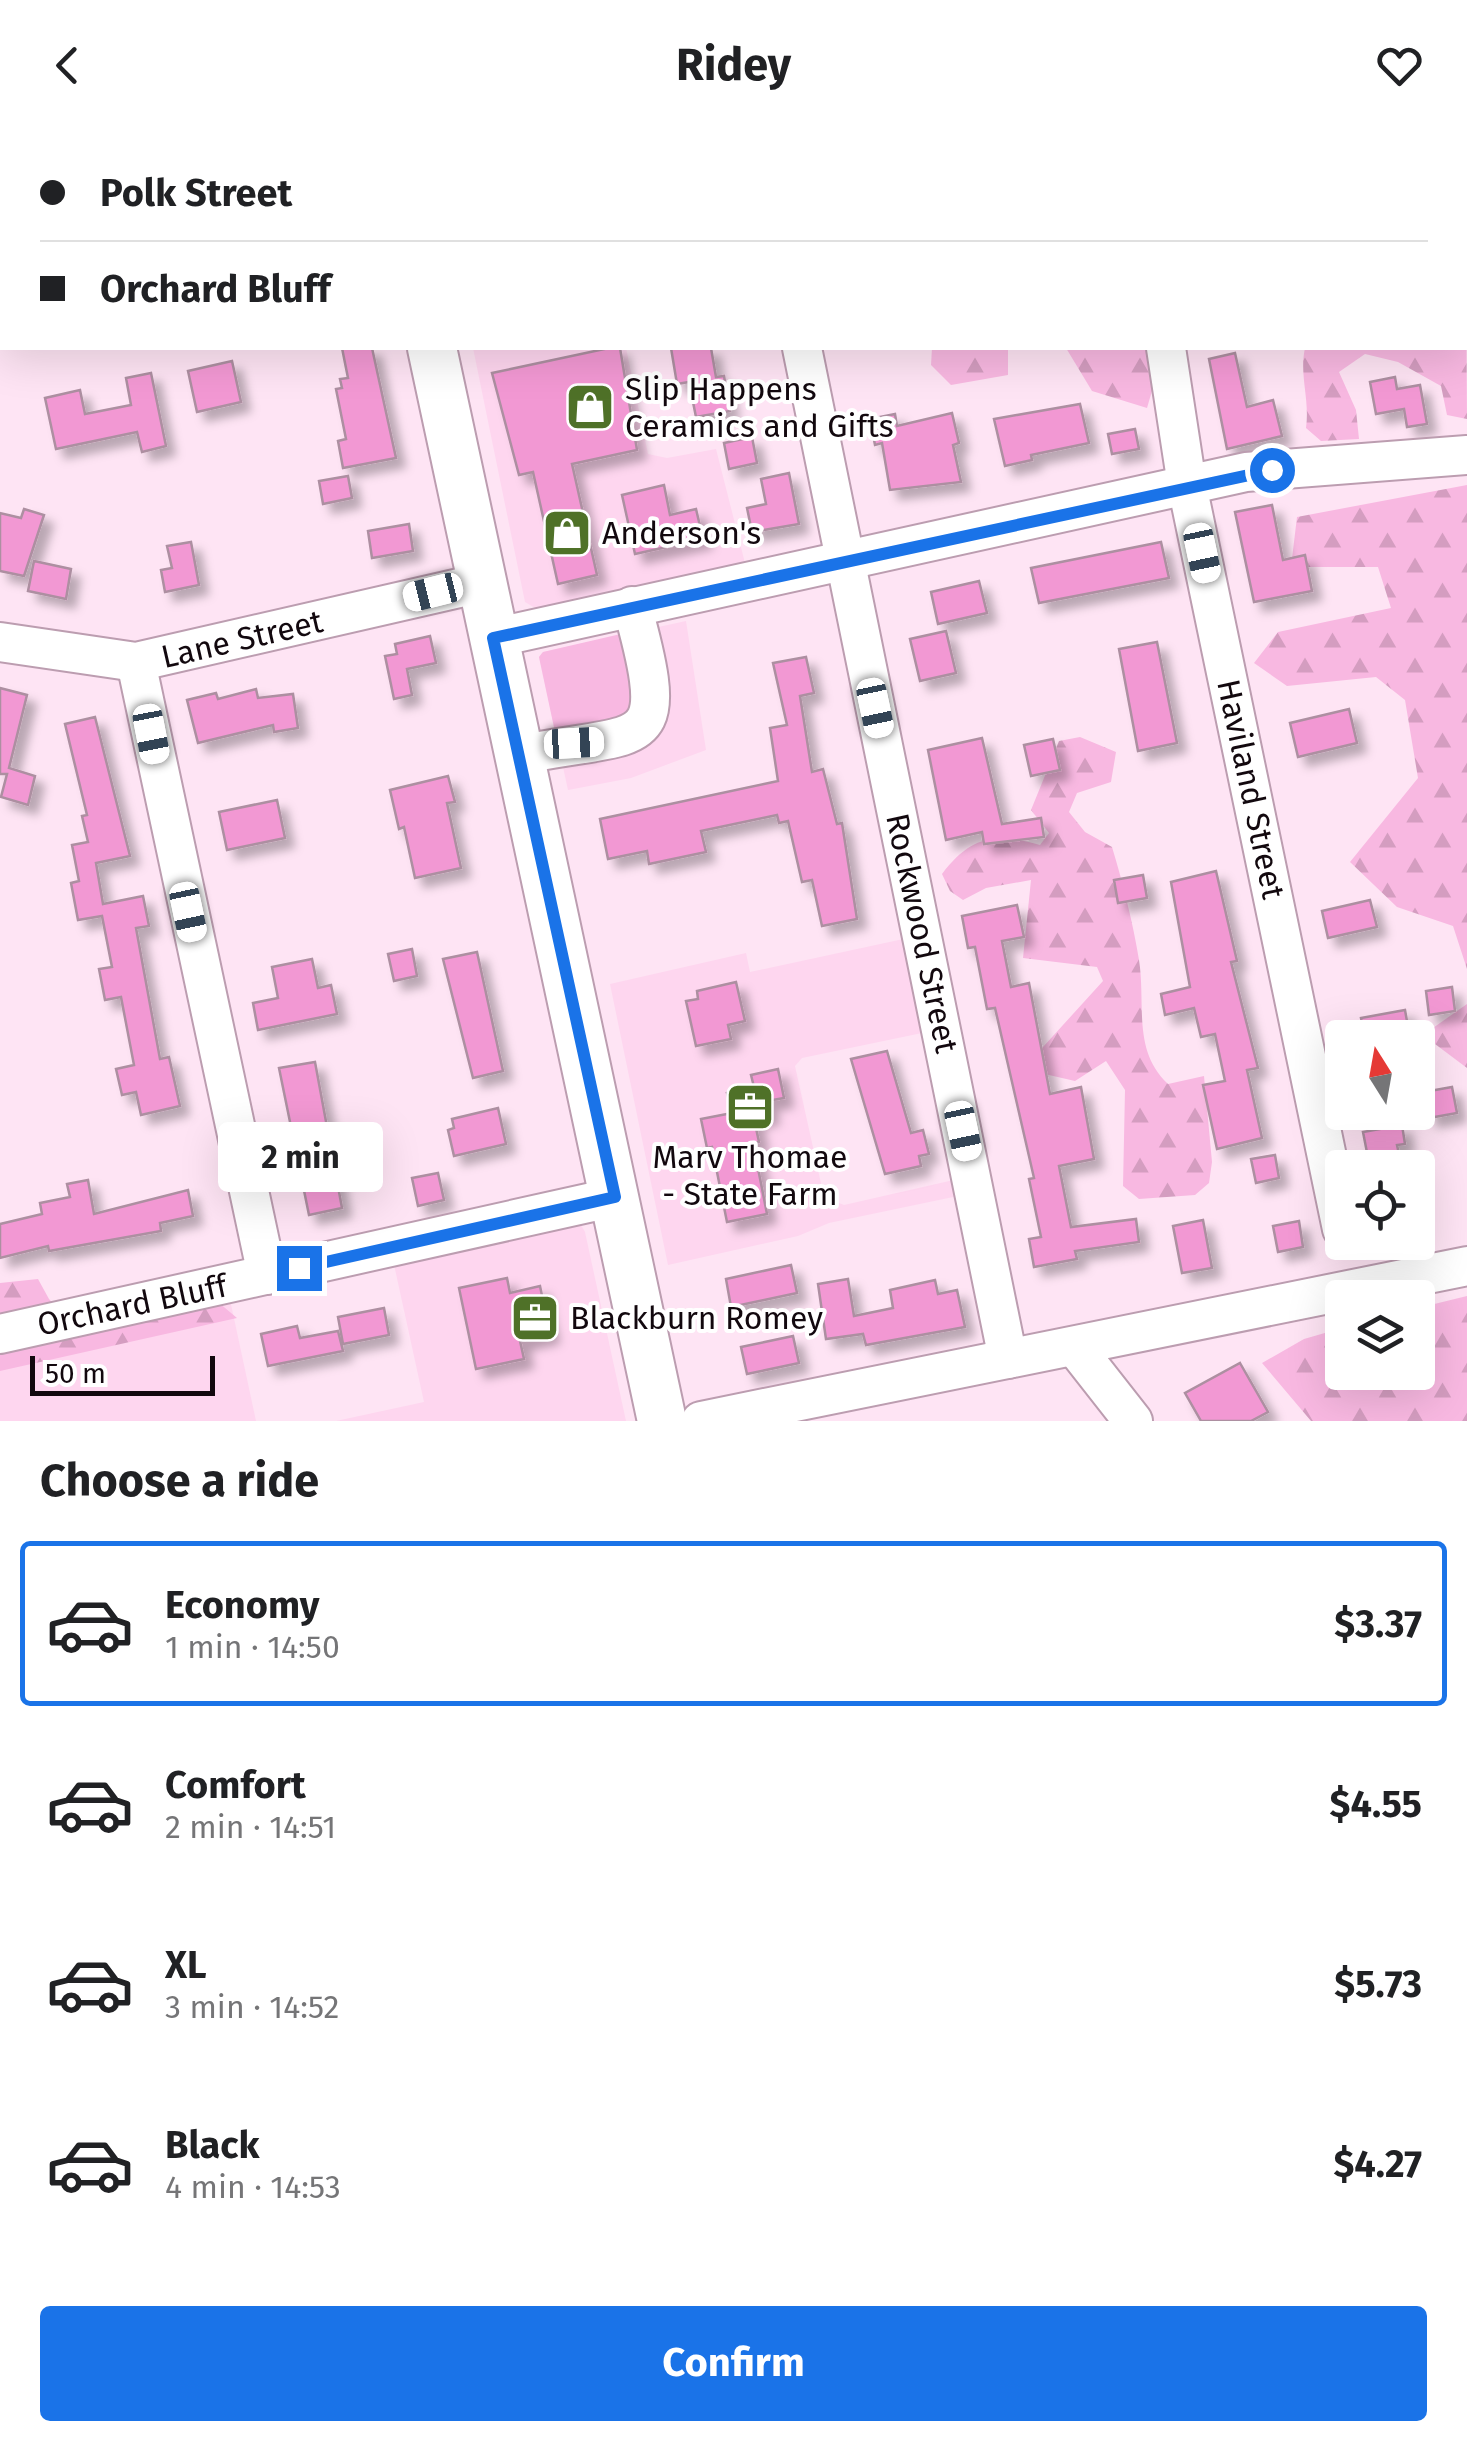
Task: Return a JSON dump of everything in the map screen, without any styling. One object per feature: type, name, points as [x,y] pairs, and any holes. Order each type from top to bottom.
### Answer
[{"type":"main road","points":[[432,350],[662,1421]]},
{"type":"street","name":"Rockwood Street","points":[[802,350],[1008,1359]]},
{"type":"street","name":"Haviland Street","points":[[1166,350],[1187,484],[1325,1150]]},
{"type":"street","points":[[493,638],[1187,484],[1281,468],[1467,455]]},
{"type":"street","name":"Lane Street","points":[[0,642],[136,662],[481,583]]},
{"type":"street","points":[[519,755],[574,743],[616,741],[644,724],[652,708],[652,684],[632,606]]},
{"type":"street","points":[[136,662],[267,1275]]},
{"type":"street","name":"Orchard Bluff","points":[[0,1334],[615,1197]]},
{"type":"street","points":[[1396,1280],[1467,1266]]},
{"type":"street","points":[[701,1421],[1325,1294]]},
{"type":"street","points":[[1075,1347],[1133,1421]]},
{"type":"shaded area","points":[[473,350],[626,350],[648,454],[667,458],[716,449],[745,563],[550,607],[535,608],[525,602]]},
{"type":"shaded area","points":[[686,621],[706,750],[631,778],[568,790],[539,657],[543,652]]},
{"type":"shaded area","points":[[908,938],[928,1037],[922,1033],[802,1058],[795,1066],[824,1197],[844,1205],[958,1179],[958,1196],[829,1223],[798,1236],[668,1265],[610,984],[746,953],[750,972]]},
{"type":"shaded area","points":[[569,1222],[581,1225],[585,1232],[626,1421],[336,1421],[424,1402],[393,1260]]},
{"type":"shaded area","points":[[229,1295],[256,1421],[0,1421],[0,1345]]},
{"type":"green space","points":[[932,350],[1008,350],[1008,375],[951,385],[931,365]]},
{"type":"green space","points":[[1067,350],[1157,350],[1156,377],[1147,408],[1092,391]]},
{"type":"green space","points":[[1305,350],[1467,350],[1467,419],[1447,415],[1441,386],[1398,362],[1365,354],[1339,372],[1356,410],[1359,439],[1321,441],[1306,428]]},
{"type":"green space","points":[[1467,485],[1467,969],[1453,926],[1397,907],[1350,862],[1418,778],[1405,700],[1376,677],[1287,686],[1254,663],[1278,632],[1391,608],[1378,567],[1291,567],[1297,517]]},
{"type":"green space","points":[[625,633],[636,685],[631,719],[555,732],[539,657],[543,652]]},
{"type":"green space","points":[[1080,737],[1116,752],[1111,782],[1077,793],[1069,812],[1085,832],[1112,847],[1137,946],[1149,1057],[1168,1084],[1204,1076],[1212,1162],[1209,1183],[1195,1195],[1139,1199],[1123,1186],[1125,1090],[1106,1061],[1075,1081],[1023,1069],[1103,981],[1097,967],[1023,958],[1031,880],[986,888],[963,900],[950,891],[942,874],[963,852],[985,840],[1010,839],[1040,845],[1049,833],[1031,810],[1059,741]]},
{"type":"green space","points":[[1467,1004],[1467,1068],[1435,1044],[1435,1027]]},
{"type":"green space","points":[[38,1279],[49,1299],[77,1330],[212,1297],[237,1318],[0,1371],[0,1283]]},
{"type":"green space","points":[[1467,1296],[1467,1421],[1311,1421],[1262,1363],[1304,1339],[1325,1333],[1325,1390],[1435,1390],[1435,1304]]},
{"type":"building","points":[[342,350],[372,350],[396,458],[343,468],[338,441],[346,439],[336,389],[342,388],[340,379],[348,378]]},
{"type":"building","name":"Slip Happens Ceramics and Gifts","points":[[600,350],[620,350],[637,450],[572,464],[597,575],[558,584],[533,472],[519,475],[492,373]]},
{"type":"building","points":[[671,350],[711,350],[716,377],[724,376],[730,411],[696,417],[689,382],[677,384]]},
{"type":"building","points":[[1235,353],[1247,407],[1273,400],[1282,436],[1227,449],[1209,359]]},
{"type":"building","points":[[232,361],[241,402],[197,412],[188,371]]},
{"type":"building","points":[[151,373],[166,446],[142,452],[137,432],[56,449],[45,398],[80,390],[85,414],[131,405],[126,378]]},
{"type":"building","points":[[1395,377],[1397,389],[1420,385],[1427,424],[1407,427],[1404,409],[1376,414],[1370,382]]},
{"type":"building","points":[[1080,404],[1089,443],[1031,455],[1032,460],[1005,466],[994,419]]},
{"type":"building","points":[[952,413],[959,443],[953,445],[961,482],[890,490],[882,443],[875,445],[870,419],[895,414],[897,426]]},
{"type":"building","points":[[1135,429],[1139,449],[1112,454],[1108,434]]},
{"type":"building","points":[[752,437],[757,463],[729,469],[724,443]]},
{"type":"building","points":[[789,473],[799,524],[752,532],[747,508],[766,504],[761,479]]},
{"type":"building","points":[[348,476],[352,498],[323,504],[319,481]]},
{"type":"building","points":[[664,485],[670,515],[696,509],[703,539],[635,554],[622,495]]},
{"type":"building","points":[[1272,505],[1283,560],[1305,555],[1312,591],[1254,602],[1235,512]]},
{"type":"building","points":[[24,509],[44,515],[24,576],[0,571],[0,513],[21,518]]},
{"type":"building","points":[[409,524],[413,551],[372,558],[368,531]]},
{"type":"building","points":[[191,542],[199,585],[165,592],[161,570],[172,568],[167,546]]},
{"type":"building","points":[[1161,542],[1169,578],[1039,603],[1031,568]]},
{"type":"building","points":[[34,561],[71,569],[66,599],[28,591]]},
{"type":"building","points":[[979,581],[987,613],[938,624],[931,592]]},
{"type":"building","points":[[946,631],[956,673],[920,681],[910,639]]},
{"type":"building","points":[[430,636],[436,663],[407,669],[412,695],[394,699],[385,656],[397,654],[395,644]]},
{"type":"building","points":[[1157,642],[1177,743],[1138,751],[1119,649]]},
{"type":"building","points":[[806,657],[814,693],[800,696],[812,772],[823,769],[837,824],[842,823],[857,919],[822,926],[812,880],[802,882],[788,821],[779,823],[777,815],[701,831],[706,852],[649,864],[647,851],[608,859],[600,819],[778,781],[770,728],[787,725],[773,663]]},
{"type":"building","points":[[0,688],[27,695],[9,768],[35,776],[28,805],[1,797],[7,774],[0,774]]},
{"type":"building","points":[[256,689],[258,698],[293,694],[298,728],[274,732],[273,725],[198,743],[187,700],[216,693],[218,699]]},
{"type":"building","points":[[1349,709],[1357,743],[1298,757],[1290,723]]},
{"type":"building","points":[[95,717],[130,856],[96,863],[103,904],[143,896],[149,926],[136,928],[160,1059],[169,1057],[180,1106],[141,1115],[136,1092],[122,1095],[116,1069],[134,1065],[121,997],[105,1000],[99,969],[112,967],[102,916],[78,920],[71,883],[79,881],[72,845],[88,842],[82,816],[87,815],[65,724]]},
{"type":"building","points":[[982,738],[1002,824],[1041,818],[1044,837],[984,844],[982,832],[946,840],[928,750]]},
{"type":"building","points":[[1053,739],[1060,770],[1031,776],[1024,745]]},
{"type":"building","points":[[448,776],[455,802],[447,803],[461,868],[415,878],[404,827],[399,829],[390,790]]},
{"type":"building","points":[[277,800],[285,838],[227,850],[219,812]]},
{"type":"building","points":[[1216,871],[1237,961],[1231,962],[1258,1068],[1247,1070],[1262,1138],[1217,1149],[1203,1085],[1225,1081],[1215,1034],[1201,1037],[1194,1008],[1165,1015],[1161,994],[1190,987],[1171,882]]},
{"type":"building","points":[[1143,875],[1147,898],[1118,903],[1114,880]]},
{"type":"building","points":[[1370,900],[1377,927],[1328,938],[1322,911]]},
{"type":"building","points":[[1017,905],[1024,937],[1002,941],[1011,987],[1029,983],[1050,1094],[1081,1087],[1094,1159],[1059,1166],[1071,1227],[1136,1219],[1139,1242],[1075,1251],[1077,1259],[1034,1267],[1029,1239],[1041,1237],[1029,1179],[1034,1178],[995,1008],[987,1009],[975,947],[968,948],[962,916]]},
{"type":"building","points":[[412,949],[417,976],[394,981],[388,954]]},
{"type":"building","points":[[477,952],[503,1071],[473,1078],[443,959]]},
{"type":"building","points":[[312,959],[318,988],[331,985],[337,1014],[258,1030],[253,1003],[278,998],[272,967]]},
{"type":"building","points":[[736,982],[745,1021],[728,1025],[731,1039],[696,1046],[686,1001],[698,999],[697,991]]},
{"type":"building","points":[[1452,987],[1455,1011],[1429,1015],[1426,991]]},
{"type":"building","points":[[1405,1010],[1407,1020],[1361,1020]]},
{"type":"building","points":[[887,1051],[911,1133],[923,1130],[929,1154],[919,1156],[921,1166],[885,1174],[851,1059]]},
{"type":"building","points":[[315,1062],[342,1208],[309,1215],[279,1068]]},
{"type":"building","points":[[778,1069],[784,1098],[767,1101],[770,1115],[754,1119],[759,1142],[753,1143],[767,1214],[727,1222],[712,1147],[707,1148],[701,1119],[732,1113],[727,1093],[754,1087],[751,1075]]},
{"type":"building","points":[[1452,1087],[1457,1113],[1435,1117],[1435,1090]]},
{"type":"building","points":[[498,1108],[506,1144],[454,1156],[448,1130],[454,1128],[452,1119]]},
{"type":"building","points":[[1403,1130],[1405,1144],[1397,1145],[1398,1150],[1366,1150],[1363,1132]]},
{"type":"building","points":[[1275,1155],[1279,1178],[1256,1183],[1251,1159]]},
{"type":"building","points":[[438,1173],[444,1200],[418,1206],[412,1178]]},
{"type":"building","points":[[88,1180],[94,1214],[188,1190],[193,1216],[160,1223],[161,1231],[49,1251],[48,1246],[0,1258],[0,1224],[42,1214],[40,1203],[70,1197],[67,1184]]},
{"type":"building","points":[[1203,1220],[1212,1268],[1182,1273],[1173,1226]]},
{"type":"building","points":[[1299,1221],[1303,1247],[1278,1252],[1273,1226]]},
{"type":"building","points":[[791,1265],[797,1293],[731,1307],[726,1279]]},
{"type":"building","points":[[507,1278],[510,1293],[540,1286],[550,1334],[520,1341],[524,1359],[476,1369],[459,1288]]},
{"type":"building","points":[[848,1279],[854,1316],[893,1308],[890,1290],[935,1280],[938,1294],[957,1290],[965,1327],[866,1345],[863,1334],[826,1339],[818,1284]]},
{"type":"building","points":[[384,1308],[389,1335],[343,1344],[338,1317]]},
{"type":"building","points":[[297,1326],[300,1338],[338,1331],[343,1351],[268,1366],[261,1334]]},
{"type":"building","points":[[793,1336],[799,1363],[747,1374],[741,1347]]},
{"type":"building","points":[[1240,1363],[1268,1412],[1251,1421],[1201,1421],[1185,1393]]},
{"type":"place","name":"Slip Happens Ceramics and Gifts","points":[[590,407]]},
{"type":"place","name":"Anderson's","points":[[567,533]]},
{"type":"place","name":"Marv Thomae - State Farm","points":[[750,1107]]},
{"type":"place","name":"Blackburn Romey","points":[[535,1318]]},
{"type":"route","points":[[299,1268],[615,1197],[493,638],[1100,503],[1272,470]]}]
